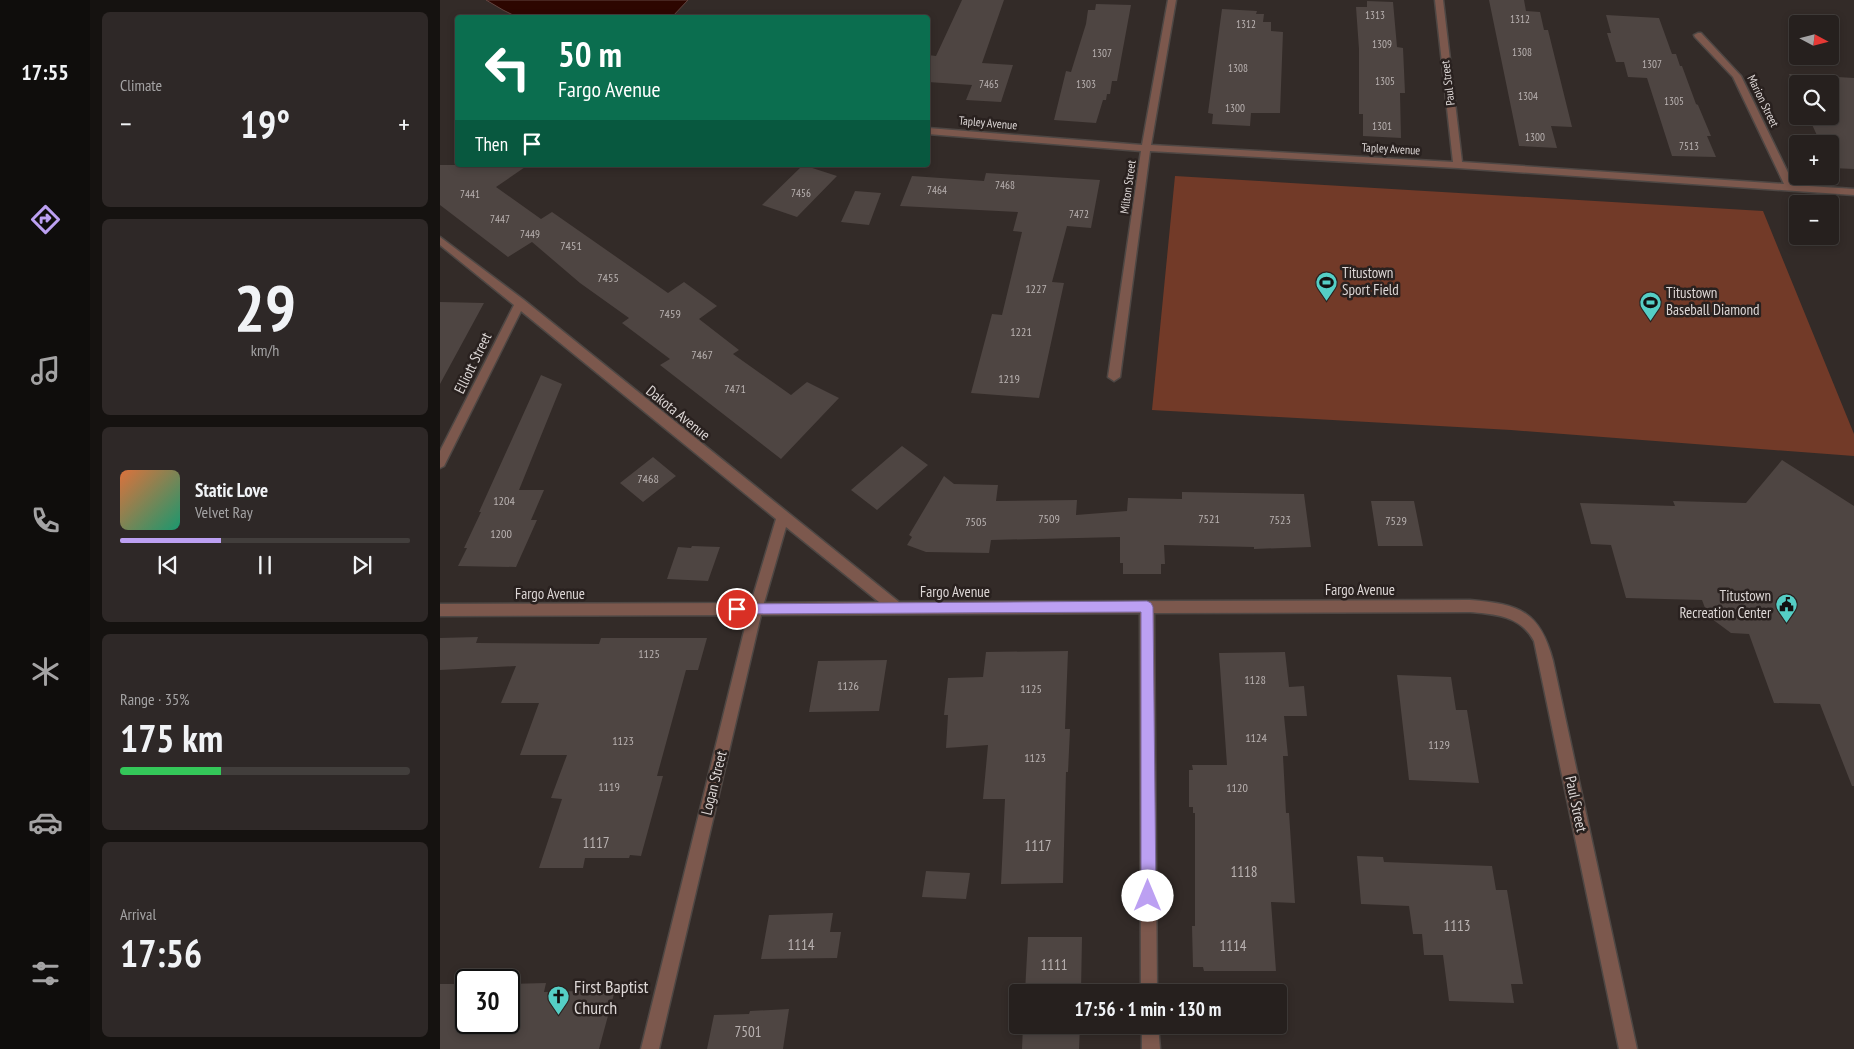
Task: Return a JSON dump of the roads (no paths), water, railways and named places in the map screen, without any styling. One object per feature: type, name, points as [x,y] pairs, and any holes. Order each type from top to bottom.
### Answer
[{"type":"street","name":"Milton Street","points":[[1114,377],[1146,148],[1172,0]]},
{"type":"street","name":"Paul Street","points":[[1438,0],[1458,165]]},
{"type":"street","name":"Marion Street","points":[[1698,35],[1737,76],[1746,91],[1791,188]]},
{"type":"street","name":"Tapley Avenue","points":[[930,131],[1146,148],[1458,165],[1854,192]]},
{"type":"street","name":"Dakota Avenue","points":[[440,240],[896,608]]},
{"type":"street","name":"Elliott Street","points":[[440,463],[520,303]]},
{"type":"street","name":"Logan Street","points":[[650,1049],[756,609],[783,517]]},
{"type":"street","name":"Paul Street","points":[[1470,606],[1505,610],[1524,620],[1538,634],[1546,661],[1628,1049]]},
{"type":"street","name":"Fargo Avenue","points":[[440,610],[1470,606]]},
{"type":"street","points":[[1147,607],[1149,984]]},
{"type":"street","points":[[1150,1034],[1151,1049]]},
{"type":"place","name":"Titustown Sport Field","points":[[1326,301]]},
{"type":"place","name":"Titustown Baseball Diamond","points":[[1650,321]]},
{"type":"place","name":"Titustown Recreation Center","points":[[1787,624]]},
{"type":"place","name":"First Baptist Church","points":[[558,1016]]}]
